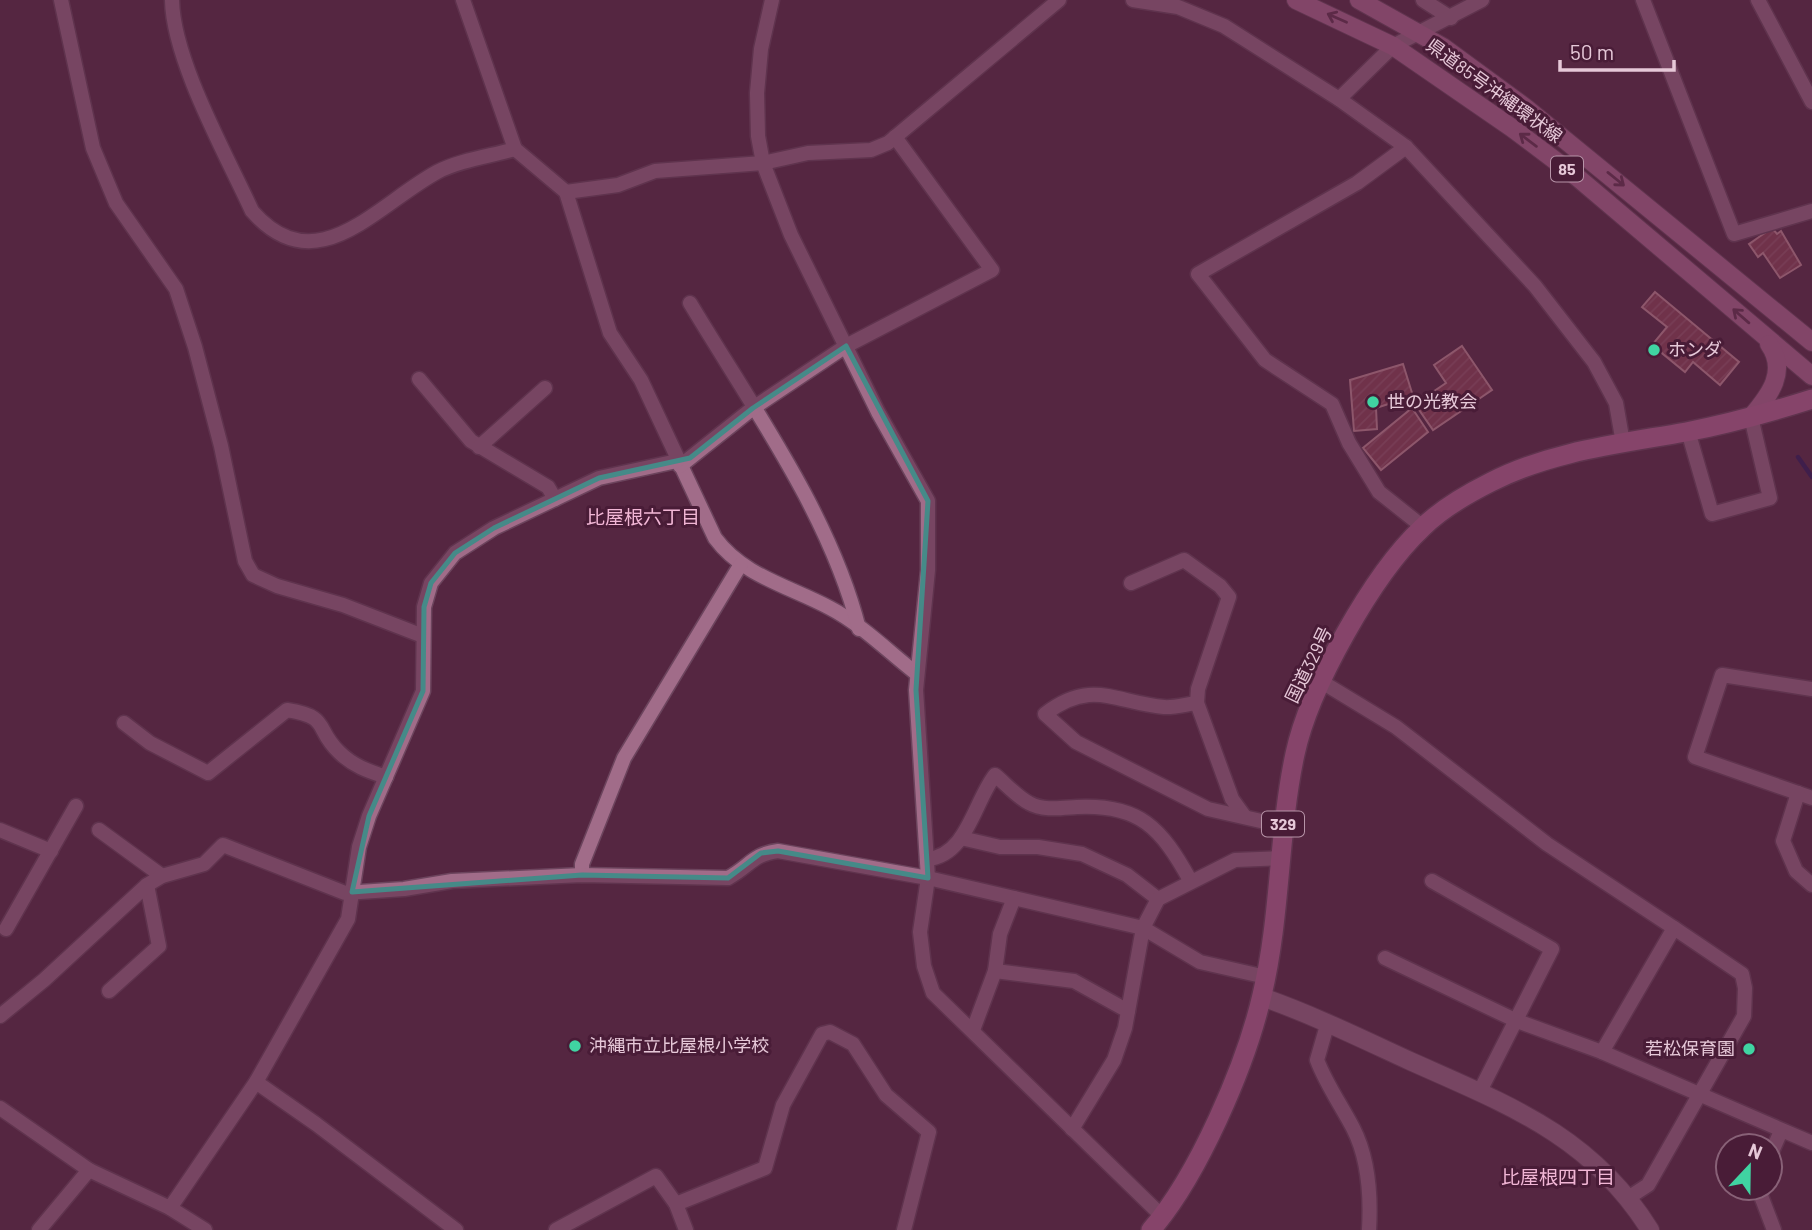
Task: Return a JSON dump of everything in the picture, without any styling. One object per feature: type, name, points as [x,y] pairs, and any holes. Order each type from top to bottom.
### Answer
[{"type":"highway","name":"国道329号","points":[[1157,1223],[1181,1190],[1232,1084],[1262,997],[1295,752],[1322,682],[1371,591],[1423,527],[1464,496],[1508,473],[1558,455],[1688,431],[1751,417],[1812,399]]},
{"type":"main road","name":"県道85号沖縄環状線","points":[[1296,0],[1393,46],[1577,177],[1812,376]]},
{"type":"main road","name":"県道85号沖縄環状線","points":[[1359,0],[1420,33],[1516,100],[1614,177],[1812,342]]},
{"type":"main road","points":[[1751,417],[1777,378],[1776,355],[1763,336]]},
{"type":"street","points":[[61,0],[93,148],[116,204],[176,289],[195,347],[221,446],[245,561],[253,575],[277,586],[343,605],[423,636]]},
{"type":"street","points":[[172,0],[172,19],[181,54],[252,211],[268,230],[288,240],[310,244],[334,238],[440,171],[515,149]]},
{"type":"street","points":[[463,0],[515,149],[566,192],[610,333],[641,380],[678,464],[715,538],[728,556],[832,609],[918,674]]},
{"type":"street","points":[[772,0],[761,49],[757,93],[758,136],[763,163],[791,235],[928,501],[928,569],[916,690],[929,878],[920,932],[924,966],[933,993],[1072,1129],[1157,1223]]},
{"type":"street","points":[[566,192],[618,185],[655,171],[763,163],[808,153],[872,150],[895,137],[1059,0]]},
{"type":"street","points":[[1133,0],[1178,7],[1213,21],[1339,99],[1406,147],[1535,286],[1594,362],[1616,403],[1623,443]]},
{"type":"street","points":[[1423,0],[1451,18]]},
{"type":"street","points":[[1339,99],[1393,46],[1482,0]]},
{"type":"street","points":[[1643,0],[1734,234],[1812,211]]},
{"type":"street","points":[[1758,0],[1812,102]]},
{"type":"street","points":[[170,1208],[256,1082],[348,919],[359,847],[424,691],[424,607],[431,583],[455,553],[494,528],[599,478],[678,464],[753,408],[846,346],[992,270],[895,137]]},
{"type":"street","points":[[1406,147],[1356,183],[1198,274],[1265,360],[1332,404],[1349,443],[1379,492],[1423,527]]},
{"type":"street","points":[[690,303],[791,472],[847,584],[859,629]]},
{"type":"street","points":[[419,379],[479,447],[548,488],[555,499]]},
{"type":"street","points":[[479,447],[545,388]]},
{"type":"street","points":[[1688,431],[1712,514],[1769,498],[1751,417]]},
{"type":"street","points":[[1131,583],[1184,560],[1220,586],[1229,597],[1198,689],[1197,703],[1232,799],[1245,817]]},
{"type":"street","points":[[582,875],[582,864],[624,758],[741,564]]},
{"type":"street","points":[[1812,689],[1722,675],[1695,757],[1805,795],[1783,841],[1796,871],[1812,885]]},
{"type":"street","points":[[1322,682],[1396,727],[1547,844],[1742,974],[1745,988],[1744,1016],[1648,1185],[1628,1198]]},
{"type":"street","points":[[1197,703],[1165,707],[1121,696],[1091,694],[1060,703],[1045,714],[1076,743],[1208,809],[1283,826]]},
{"type":"street","points":[[124,723],[185,764],[208,772],[287,710],[307,713],[318,719],[336,750],[358,768],[386,777]]},
{"type":"street","points":[[927,859],[942,858],[961,838],[982,792],[995,775],[1029,804],[1049,809],[1106,806],[1128,811],[1156,828],[1170,844],[1190,880]]},
{"type":"street","points":[[6,929],[76,807]]},
{"type":"street","points":[[0,830],[51,851]]},
{"type":"street","points":[[99,830],[162,876]]},
{"type":"street","points":[[961,838],[1000,847],[1038,847],[1082,854],[1127,874],[1158,899]]},
{"type":"street","points":[[0,1016],[44,980],[147,885],[162,876],[204,864],[223,845],[345,893],[404,889],[453,881],[582,875],[728,878],[743,870],[761,853],[778,851],[929,878],[1143,928],[1200,962],[1266,977]]},
{"type":"street","points":[[1072,1129],[1114,1060],[1128,1011],[1143,928],[1158,899],[1190,880],[1235,860],[1280,858]]},
{"type":"street","points":[[1432,881],[1552,949],[1480,1091]]},
{"type":"street","points":[[109,991],[159,946],[147,885]]},
{"type":"street","points":[[973,1030],[995,971],[1000,934],[1014,898]]},
{"type":"street","points":[[1602,1052],[1674,928]]},
{"type":"street","points":[[1385,958],[1517,1021],[1602,1052],[1812,1143]]},
{"type":"street","points":[[995,971],[1074,981],[1128,1011]]},
{"type":"street","points":[[1262,997],[1328,1022],[1531,1117],[1603,1168],[1650,1230]]},
{"type":"street","points":[[1328,1022],[1317,1060],[1354,1130],[1364,1158],[1371,1200],[1369,1230]]},
{"type":"street","points":[[676,1204],[765,1168],[783,1105],[822,1034],[830,1032],[853,1044],[886,1095],[929,1132],[904,1230]]},
{"type":"street","points":[[256,1082],[456,1230]]},
{"type":"street","points":[[0,1108],[89,1170],[170,1208],[205,1230]]},
{"type":"street","points":[[39,1230],[89,1170]]},
{"type":"street","points":[[556,1230],[656,1176],[676,1204],[686,1230]]},
{"type":"street","points":[[1763,1202],[1774,1230]]},
{"type":"highlighted area","points":[[846,346],[928,501],[916,690],[928,878],[778,851],[761,853],[728,878],[582,875],[352,892],[369,816],[423,691],[424,607],[431,583],[455,553],[494,528],[599,478],[690,458],[753,408]]},
{"type":"building","points":[[1772,228],[1777,234],[1781,231],[1801,265],[1780,278],[1763,253],[1758,257],[1749,244]]},
{"type":"building","points":[[1655,292],[1739,362],[1720,385],[1693,362],[1685,372],[1652,345],[1667,327],[1642,307]]},
{"type":"building","points":[[1462,346],[1492,390],[1433,430],[1415,404],[1446,383],[1434,365]]},
{"type":"building","name":"世の光教会","points":[[1403,364],[1413,396],[1376,408],[1377,429],[1354,431],[1350,380]]},
{"type":"building","points":[[1412,408],[1428,432],[1381,470],[1363,448]]},
{"type":"waterway","points":[[1798,457],[1812,477]]},
{"type":"place","name":"ホンダ","points":[[1654,350]]},
{"type":"place","name":"世の光教会","points":[[1373,402]]},
{"type":"place","name":"沖縄市立比屋根小学校","points":[[575,1046]]},
{"type":"place","name":"若松保育園","points":[[1749,1049]]},
{"type":"district","name":"比屋根六丁目","points":[[643,517]]},
{"type":"district","name":"比屋根四丁目","points":[[1558,1177]]}]
